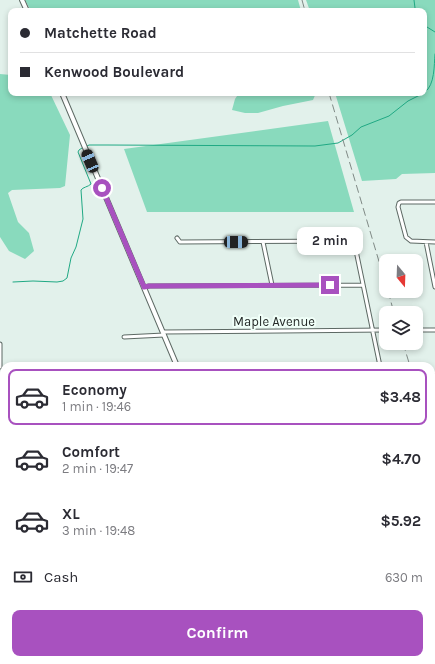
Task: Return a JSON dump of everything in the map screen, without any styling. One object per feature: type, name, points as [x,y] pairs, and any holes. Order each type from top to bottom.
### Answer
[{"type":"street","points":[[63,96],[175,362]]},
{"type":"street","points":[[435,202],[401,202],[398,206],[406,237],[411,241],[435,242]]},
{"type":"street","points":[[177,238],[180,242],[354,241],[379,362]]},
{"type":"street","points":[[263,242],[272,285]]},
{"type":"street","points":[[426,242],[435,286]]},
{"type":"street","points":[[144,287],[363,285]]},
{"type":"street","name":"Maple Avenue","points":[[124,337],[164,334],[379,330]]},
{"type":"street","points":[[423,330],[435,330]]},
{"type":"street","points":[[0,344],[0,367]]},
{"type":"green space","points":[[25,0],[298,0],[300,8],[29,8]]},
{"type":"green space","points":[[306,0],[435,0],[435,173],[402,174],[396,179],[362,181],[336,96],[427,96],[427,8],[309,8]]},
{"type":"green space","points":[[0,74],[8,75],[8,96],[51,96],[70,135],[65,186],[60,188],[12,190],[8,193],[18,222],[29,233],[34,251],[25,259],[9,251],[0,237]]},
{"type":"green space","points":[[237,96],[315,96],[313,100],[258,113],[245,113],[232,110]]},
{"type":"green space","points":[[328,121],[354,212],[147,212],[124,149]]},
{"type":"waterway","points":[[414,0],[415,8]]},
{"type":"waterway","points":[[427,27],[435,32]]},
{"type":"waterway","points":[[427,90],[431,85],[435,54]]},
{"type":"waterway","points":[[85,147],[89,145],[315,146],[338,143],[352,135],[361,127],[389,116],[408,101],[418,96]]},
{"type":"waterway","points":[[13,282],[57,282],[63,281],[67,278],[71,258],[76,247],[83,219],[81,190],[91,184],[78,152],[82,148]]},
{"type":"railway","points":[[302,0],[304,8]]},
{"type":"railway","points":[[330,96],[379,261]]},
{"type":"railway","points":[[390,298],[392,306]]},
{"type":"railway","points":[[405,350],[409,362]]},
{"type":"route","points":[[102,188],[144,287],[330,285]]}]
